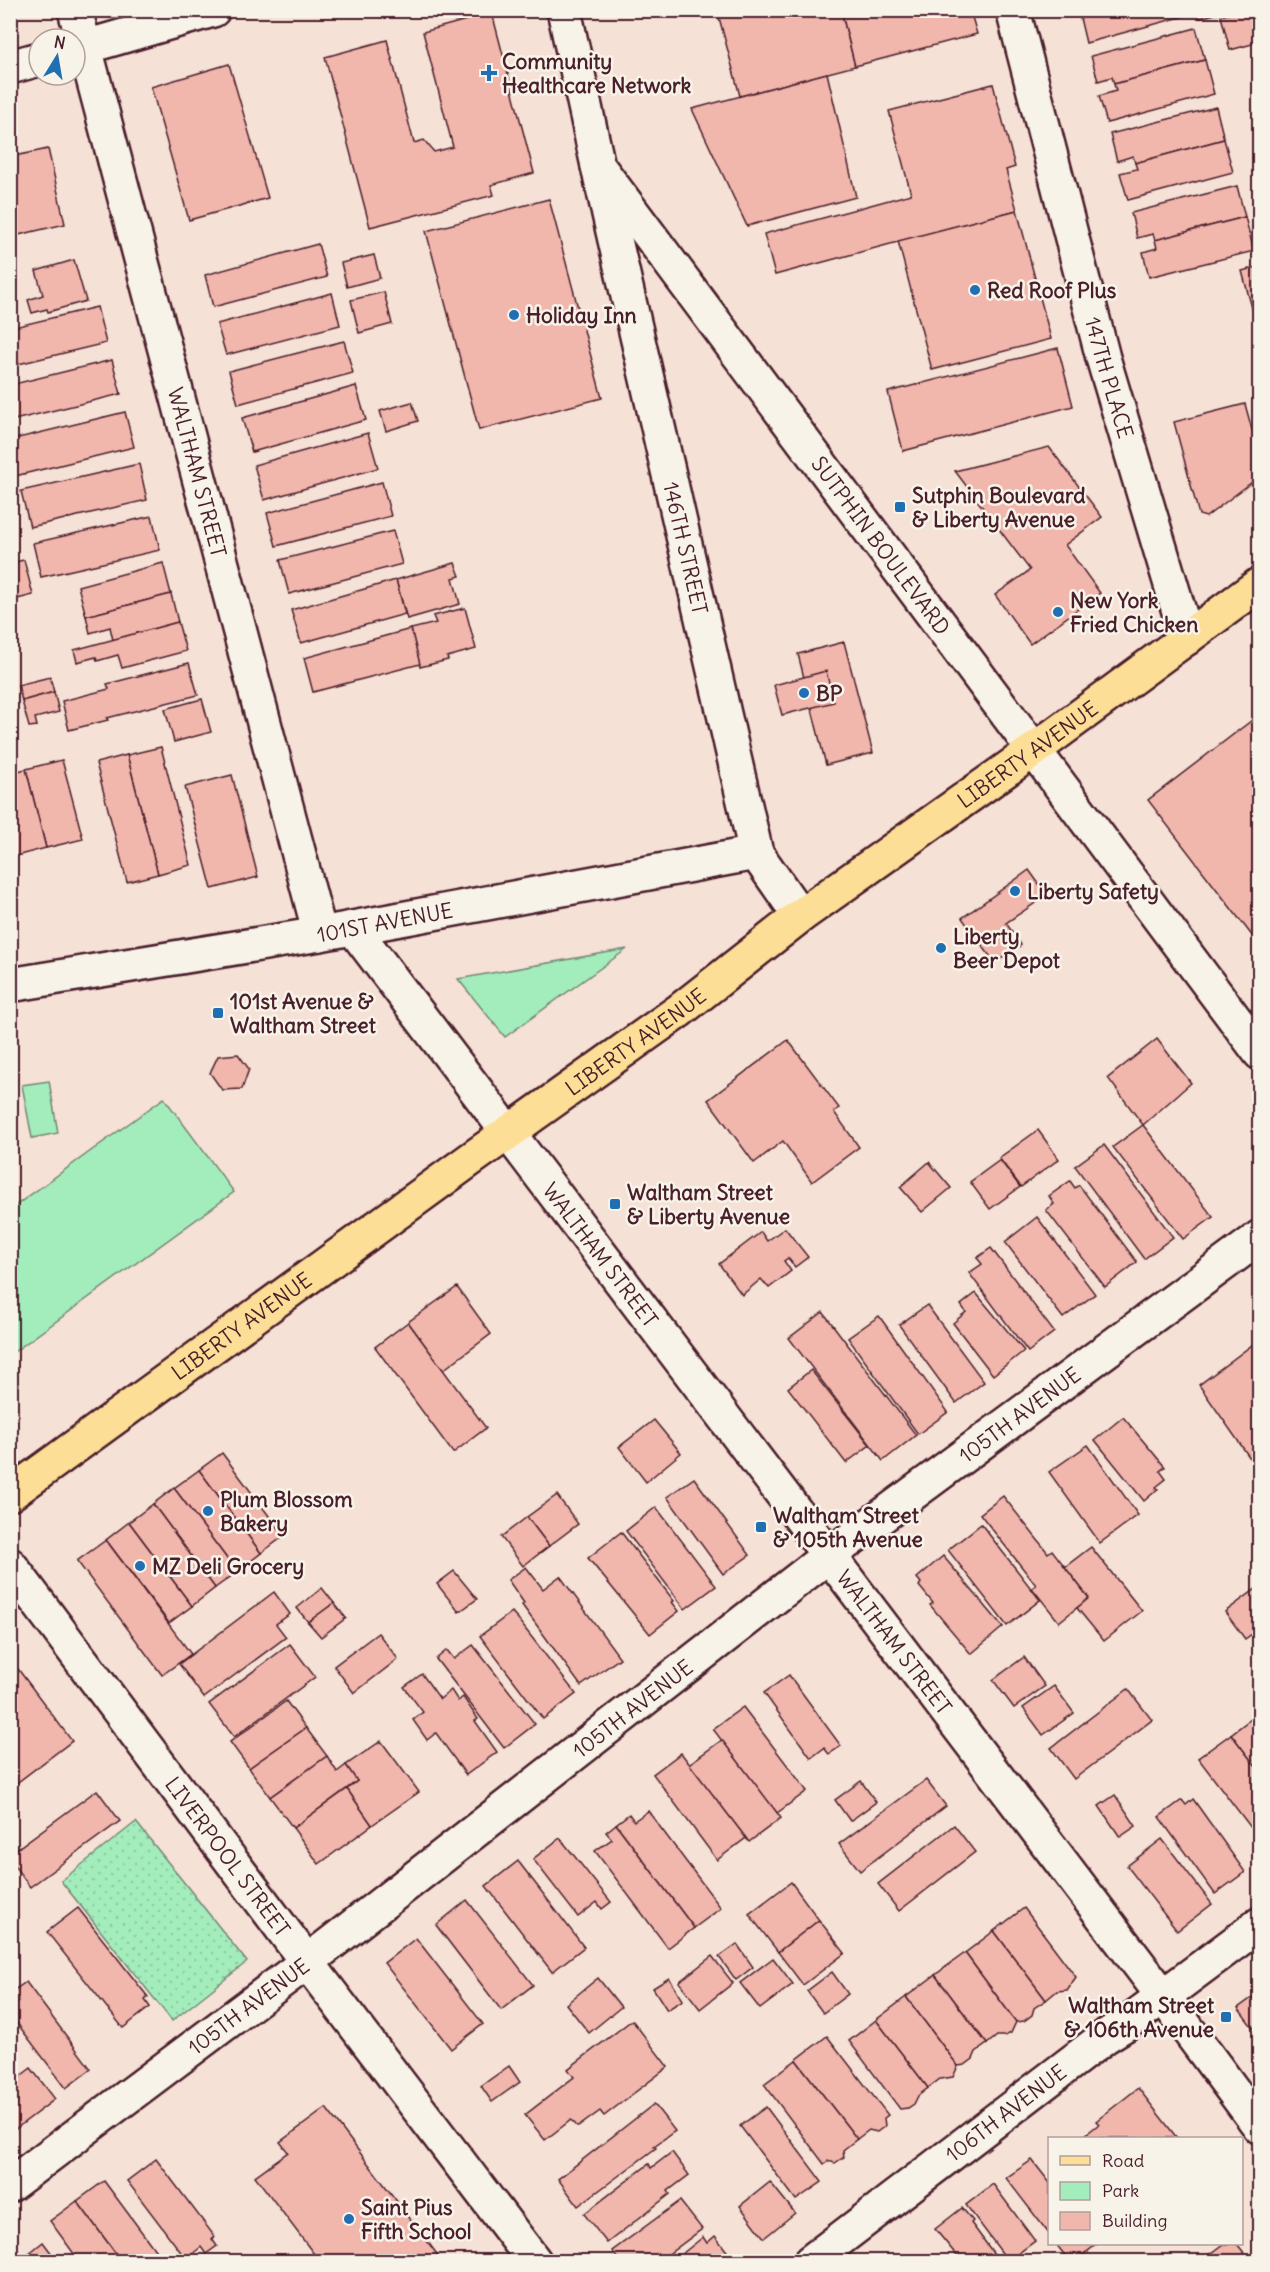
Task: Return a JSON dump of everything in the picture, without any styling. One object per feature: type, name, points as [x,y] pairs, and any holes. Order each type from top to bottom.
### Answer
[{"type":"main road","name":"LIBERTY AVENUE","points":[[10,1494],[679,1011],[800,916],[1034,750],[1260,584]]},
{"type":"street","name":"WALTHAM STREET","points":[[75,10],[77,27]]},
{"type":"street","points":[[87,47],[213,10]]},
{"type":"street","name":"SUTPHIN BOULEVARD","points":[[564,10],[598,166],[1260,1053]]},
{"type":"street","name":"147TH PLACE","points":[[1013,10],[1102,358],[1187,638]]},
{"type":"street","points":[[10,67],[27,62]]},
{"type":"street","name":"WALTHAM STREET","points":[[87,75],[320,934]]},
{"type":"street","name":"146TH STREET","points":[[598,166],[756,853],[800,916]]},
{"type":"street","name":"101ST AVENUE","points":[[10,985],[320,934],[756,853]]},
{"type":"street","name":"WALTHAM STREET","points":[[352,928],[1260,2127]]},
{"type":"street","name":"105TH AVENUE","points":[[10,2185],[307,1962],[828,1556],[1260,1237]]},
{"type":"street","name":"LIVERPOOL STREET","points":[[10,1565],[535,2262]]},
{"type":"street","name":"106TH AVENUE","points":[[810,2262],[1106,2036],[1260,1924]]},
{"type":"green space","points":[[627,949],[505,1037],[458,979]]},
{"type":"green space","points":[[49,1081],[58,1133],[32,1138],[22,1085]]},
{"type":"green space","points":[[164,1098],[234,1192],[11,1354],[11,1209]]},
{"type":"green space","points":[[136,1822],[247,1962],[172,2021],[61,1881]]},
{"type":"building","points":[[717,10],[841,10],[855,66],[740,96]]},
{"type":"building","points":[[841,10],[970,10],[977,34],[855,66]]},
{"type":"building","points":[[1094,10],[1191,10],[1192,14],[1086,43],[1080,18],[1095,14]]},
{"type":"building","points":[[1191,10],[1230,10],[1200,18],[1198,13],[1192,14]]},
{"type":"building","points":[[1241,10],[1255,10],[1260,27],[1260,42],[1230,50],[1221,16]]},
{"type":"building","points":[[492,13],[534,173],[491,185],[494,195],[370,227],[325,57],[387,40],[414,143],[424,140],[434,152],[453,147],[423,32]]},
{"type":"building","points":[[1196,28],[1205,60],[1114,84],[1112,77],[1098,81],[1091,56]]},
{"type":"building","points":[[1205,60],[1214,94],[1107,123],[1099,96],[1116,91],[1114,84]]},
{"type":"building","points":[[229,64],[268,198],[189,220],[151,87]]},
{"type":"building","points":[[827,73],[856,197],[747,226],[692,109]]},
{"type":"building","points":[[993,84],[1015,167],[1006,170],[1017,210],[775,275],[764,234],[911,194],[889,111]]},
{"type":"building","points":[[1216,107],[1224,139],[1135,163],[1133,156],[1117,161],[1110,134]]},
{"type":"building","points":[[1224,139],[1233,172],[1128,200],[1120,173],[1137,169],[1135,163]]},
{"type":"building","points":[[48,149],[65,224],[14,236],[10,222],[10,157]]},
{"type":"building","points":[[1237,186],[1245,217],[1155,240],[1153,234],[1137,238],[1131,213]]},
{"type":"building","name":"Holiday Inn","points":[[549,199],[602,398],[479,430],[426,231]]},
{"type":"building","name":"Red Roof Plus","points":[[1017,210],[1051,339],[932,370],[898,241]]},
{"type":"building","points":[[1245,217],[1254,251],[1149,277],[1143,252],[1157,248],[1155,240]]},
{"type":"building","points":[[318,244],[327,277],[213,307],[205,275]]},
{"type":"building","points":[[374,255],[380,278],[347,287],[341,263]]},
{"type":"building","points":[[74,260],[86,301],[48,312],[47,309],[32,313],[28,300],[43,295],[36,271]]},
{"type":"building","points":[[1260,266],[1260,322],[1256,323],[1242,271]]},
{"type":"building","points":[[384,292],[392,324],[359,333],[351,300]]},
{"type":"building","points":[[332,293],[340,325],[226,355],[217,324]]},
{"type":"building","points":[[97,307],[106,343],[10,366],[10,328]]},
{"type":"building","points":[[344,341],[353,373],[238,404],[229,371]]},
{"type":"building","points":[[1058,348],[1073,406],[903,451],[888,392]]},
{"type":"building","points":[[112,360],[121,394],[10,421],[10,385]]},
{"type":"building","points":[[356,386],[366,420],[252,452],[242,418]]},
{"type":"building","points":[[412,402],[418,421],[386,431],[380,411]]},
{"type":"building","points":[[1245,404],[1260,459],[1260,476],[1206,517],[1199,515],[1174,422]]},
{"type":"building","points":[[125,412],[134,447],[15,476],[10,457],[10,440]]},
{"type":"building","points":[[368,433],[378,468],[264,500],[254,465]]},
{"type":"building","points":[[1049,447],[1102,517],[1065,545],[1100,593],[1030,644],[995,595],[1030,570],[955,471]]},
{"type":"building","points":[[139,464],[147,500],[30,527],[21,491]]},
{"type":"building","points":[[382,482],[391,516],[276,546],[267,513]]},
{"type":"building","points":[[152,516],[160,550],[41,577],[33,543]]},
{"type":"building","points":[[393,531],[402,564],[289,594],[280,560]]},
{"type":"building","points":[[24,560],[33,595],[10,601],[10,563]]},
{"type":"building","points":[[163,563],[171,594],[86,616],[78,586]]},
{"type":"building","points":[[455,563],[460,576],[453,578],[460,604],[407,619],[396,580]]},
{"type":"building","points":[[396,580],[405,614],[301,643],[291,610]]},
{"type":"building","points":[[171,594],[178,622],[113,640],[110,627],[90,633],[86,616]]},
{"type":"building","points":[[465,608],[476,649],[447,657],[448,660],[420,667],[411,629],[436,623],[433,616]]},
{"type":"building","points":[[178,622],[186,651],[122,668],[118,655],[97,661],[96,657],[77,662],[74,650]]},
{"type":"building","points":[[411,629],[420,664],[313,692],[304,658]]},
{"type":"building","points":[[844,642],[873,753],[826,765],[798,654]]},
{"type":"building","points":[[189,663],[198,695],[69,730],[62,701],[109,689],[107,684]]},
{"type":"building","name":"BP","points":[[826,671],[834,702],[782,715],[774,685]]},
{"type":"building","points":[[50,677],[54,692],[22,701],[18,685]]},
{"type":"building","points":[[54,692],[59,712],[35,718],[37,726],[29,727],[22,701]]},
{"type":"building","points":[[202,699],[211,732],[174,742],[165,709]]},
{"type":"building","points":[[1260,714],[1260,946],[1148,800]]},
{"type":"building","points":[[161,747],[191,865],[158,874],[127,755]]},
{"type":"building","points":[[127,755],[158,874],[127,882],[96,763]]},
{"type":"building","points":[[62,760],[83,839],[46,848],[26,769]]},
{"type":"building","points":[[26,769],[46,848],[12,857],[10,773]]},
{"type":"building","points":[[232,775],[258,877],[212,889],[185,787]]},
{"type":"building","points":[[1029,870],[1047,895],[1006,923],[1021,945],[995,963],[962,918]]},
{"type":"building","points":[[1157,1039],[1191,1083],[1143,1125],[1108,1078]]},
{"type":"building","points":[[788,1040],[839,1108],[834,1112],[859,1147],[812,1182],[783,1141],[754,1163],[708,1100]]},
{"type":"building","points":[[238,1054],[249,1069],[242,1089],[222,1090],[210,1073],[218,1056]]},
{"type":"building","points":[[1143,1125],[1213,1217],[1183,1239],[1113,1147]]},
{"type":"building","points":[[1038,1130],[1059,1159],[1021,1187],[999,1158]]},
{"type":"building","points":[[1104,1145],[1173,1237],[1144,1259],[1075,1166]]},
{"type":"building","points":[[1000,1160],[1020,1187],[990,1209],[970,1182]]},
{"type":"building","points":[[929,1162],[951,1188],[922,1212],[900,1187]]},
{"type":"building","points":[[1070,1181],[1075,1188],[1079,1185],[1137,1262],[1105,1287],[1046,1210],[1054,1204],[1049,1196]]},
{"type":"building","points":[[1037,1217],[1095,1294],[1063,1318],[1005,1242]]},
{"type":"building","points":[[785,1228],[808,1257],[795,1267],[788,1258],[784,1261],[791,1271],[769,1288],[761,1279],[742,1295],[719,1264],[761,1232],[767,1241]]},
{"type":"building","points":[[991,1248],[1054,1332],[1028,1352],[969,1273],[982,1264],[977,1258]]},
{"type":"building","points":[[457,1287],[491,1334],[443,1370],[408,1322]]},
{"type":"building","points":[[976,1293],[1024,1351],[993,1375],[953,1323],[966,1312],[961,1305]]},
{"type":"building","points":[[927,1305],[984,1382],[956,1403],[899,1325]]},
{"type":"building","points":[[823,1312],[916,1435],[883,1461],[789,1338]]},
{"type":"building","points":[[879,1316],[948,1412],[918,1434],[848,1338]]},
{"type":"building","points":[[408,1322],[486,1428],[453,1453],[375,1347]]},
{"type":"building","points":[[1260,1339],[1260,1468],[1252,1461],[1199,1385]]},
{"type":"building","points":[[811,1370],[870,1445],[846,1463],[788,1388]]},
{"type":"building","points":[[1123,1417],[1165,1467],[1160,1471],[1166,1479],[1144,1501],[1095,1440]]},
{"type":"building","points":[[654,1420],[681,1453],[646,1482],[619,1447]]},
{"type":"building","points":[[1088,1445],[1138,1515],[1100,1543],[1049,1472]]},
{"type":"building","points":[[222,1453],[284,1536],[261,1553],[199,1470]]},
{"type":"building","points":[[199,1470],[261,1553],[237,1572],[174,1488]]},
{"type":"building","points":[[694,1478],[750,1555],[723,1574],[667,1497]]},
{"type":"building","points":[[174,1488],[237,1572],[215,1588],[153,1504]]},
{"type":"building","points":[[557,1495],[578,1524],[549,1546],[527,1517]]},
{"type":"building","points":[[1003,1496],[1048,1553],[1052,1550],[1089,1598],[1059,1622],[1032,1588],[1036,1585],[980,1514]]},
{"type":"building","points":[[153,1504],[215,1588],[192,1606],[129,1522]]},
{"type":"building","points":[[656,1507],[716,1586],[685,1609],[626,1531]]},
{"type":"building","points":[[527,1517],[549,1546],[523,1566],[501,1537]]},
{"type":"building","points":[[129,1522],[192,1606],[169,1623],[106,1540]]},
{"type":"building","points":[[981,1524],[1040,1600],[1007,1626],[948,1550]]},
{"type":"building","points":[[621,1532],[674,1601],[672,1602],[679,1611],[650,1634],[588,1558]]},
{"type":"building","points":[[106,1540],[191,1654],[162,1675],[77,1561]]},
{"type":"building","points":[[1091,1547],[1142,1611],[1104,1641],[1077,1608],[1089,1598],[1065,1567]]},
{"type":"building","points":[[943,1556],[1003,1627],[971,1654],[930,1605],[933,1603],[919,1586],[921,1583],[917,1578]]},
{"type":"building","points":[[526,1567],[543,1589],[560,1576],[620,1658],[581,1686],[522,1605],[524,1603],[508,1580]]},
{"type":"building","points":[[454,1571],[477,1599],[459,1612],[437,1584]]},
{"type":"building","points":[[1260,1586],[1260,1628],[1245,1639],[1225,1612]]},
{"type":"building","points":[[322,1588],[334,1603],[308,1622],[297,1608]]},
{"type":"building","points":[[274,1592],[290,1614],[276,1624],[286,1637],[204,1698],[179,1664]]},
{"type":"building","points":[[334,1603],[346,1618],[321,1637],[308,1622]]},
{"type":"building","points":[[512,1612],[576,1694],[543,1719],[480,1636]]},
{"type":"building","points":[[378,1633],[398,1659],[354,1693],[334,1666]]},
{"type":"building","points":[[290,1644],[315,1677],[234,1737],[209,1704]]},
{"type":"building","points":[[473,1645],[535,1724],[504,1748],[436,1659],[447,1650],[454,1659]]},
{"type":"building","points":[[1024,1657],[1045,1686],[1014,1708],[993,1680]]},
{"type":"building","points":[[18,1669],[72,1741],[10,1788],[10,1675]]},
{"type":"building","points":[[422,1674],[440,1699],[451,1690],[458,1701],[463,1697],[478,1719],[475,1721],[497,1752],[466,1775],[436,1733],[427,1740],[413,1720],[423,1712],[404,1687]]},
{"type":"building","points":[[789,1675],[841,1746],[829,1754],[824,1748],[811,1758],[764,1693]]},
{"type":"building","points":[[1054,1686],[1074,1713],[1043,1735],[1023,1708]]},
{"type":"building","points":[[1128,1689],[1152,1720],[1074,1779],[1051,1748]]},
{"type":"building","points":[[286,1701],[306,1728],[249,1768],[230,1742]]},
{"type":"building","points":[[743,1707],[807,1791],[777,1813],[713,1729]]},
{"type":"building","points":[[1260,1712],[1260,1772],[1231,1734]]},
{"type":"building","points":[[306,1728],[327,1756],[270,1797],[249,1768]]},
{"type":"building","points":[[1231,1734],[1260,1772],[1260,1829],[1255,1833],[1198,1758]]},
{"type":"building","points":[[722,1740],[781,1818],[749,1842],[689,1764]]},
{"type":"building","points":[[381,1741],[419,1792],[372,1825],[347,1789],[357,1781],[346,1765]]},
{"type":"building","points":[[681,1753],[746,1838],[717,1860],[653,1774]]},
{"type":"building","points":[[327,1756],[337,1772],[346,1765],[357,1781],[293,1828],[270,1797]]},
{"type":"building","points":[[926,1780],[946,1806],[860,1871],[839,1844]]},
{"type":"building","points":[[861,1781],[876,1802],[850,1821],[835,1800]]},
{"type":"building","points":[[347,1789],[372,1825],[319,1864],[293,1828]]},
{"type":"building","points":[[97,1790],[120,1821],[30,1887],[10,1860],[10,1854]]},
{"type":"building","points":[[1115,1795],[1136,1826],[1120,1837],[1099,1806]]},
{"type":"building","points":[[1193,1799],[1245,1872],[1215,1894],[1159,1817],[1182,1800],[1186,1805]]},
{"type":"building","points":[[648,1811],[721,1908],[694,1928],[616,1824],[629,1814],[634,1821]]},
{"type":"building","points":[[616,1824],[694,1928],[668,1948],[595,1851],[612,1839],[606,1832]]},
{"type":"building","points":[[954,1825],[975,1852],[899,1911],[878,1884]]},
{"type":"building","points":[[560,1838],[611,1902],[602,1909],[597,1902],[578,1917],[533,1859]]},
{"type":"building","points":[[1162,1839],[1212,1904],[1177,1931],[1127,1866]]},
{"type":"building","points":[[518,1861],[584,1947],[552,1972],[486,1886]]},
{"type":"building","points":[[791,1882],[819,1920],[778,1952],[749,1914]]},
{"type":"building","points":[[467,1900],[533,1985],[501,2010],[436,1925]]},
{"type":"building","points":[[78,1908],[148,1997],[145,2000],[150,2007],[123,2028],[47,1932]]},
{"type":"building","points":[[1024,1908],[1076,1977],[1067,1990],[1057,1991],[1046,2000],[994,1931]]},
{"type":"building","points":[[819,1920],[845,1953],[803,1985],[778,1952]]},
{"type":"building","points":[[994,1931],[1046,2000],[1034,2008],[1032,2015],[1024,2021],[1016,2022],[965,1953]]},
{"type":"building","points":[[416,1938],[483,2024],[451,2049],[384,1963]]},
{"type":"building","points":[[737,1944],[753,1967],[736,1980],[719,1957]]},
{"type":"building","points":[[965,1953],[1016,2022],[1011,2033],[997,2036],[987,2044],[935,1975]]},
{"type":"building","points":[[712,1956],[733,1983],[700,2009],[679,1982]]},
{"type":"building","points":[[773,1958],[793,1984],[760,2009],[740,1983]]},
{"type":"building","points":[[832,1972],[848,1994],[823,2013],[807,1991]]},
{"type":"building","points":[[935,1975],[987,2044],[976,2052],[973,2059],[965,2065],[958,2066],[906,1997]]},
{"type":"building","points":[[598,1978],[621,2007],[589,2033],[566,2004]]},
{"type":"building","points":[[669,1978],[683,2000],[667,2010],[653,1988]]},
{"type":"building","points":[[26,1982],[91,2069],[66,2088],[10,2014],[10,1993]]},
{"type":"building","points":[[1260,1992],[1260,2037],[1238,2008]]},
{"type":"building","points":[[906,1997],[958,2066],[953,2077],[940,2079],[928,2088],[876,2020]]},
{"type":"building","points":[[632,2020],[668,2067],[604,2116],[600,2111],[578,2127],[571,2120],[545,2140],[525,2115],[574,2077],[568,2069]]},
{"type":"building","points":[[876,2020],[928,2088],[908,2108],[900,2109],[849,2041]]},
{"type":"building","points":[[827,2036],[888,2115],[884,2118],[885,2126],[877,2132],[869,2130],[857,2139],[796,2060]]},
{"type":"building","points":[[796,2060],[857,2139],[843,2150],[844,2157],[835,2163],[828,2161],[824,2164],[764,2084]]},
{"type":"building","points":[[509,2066],[520,2082],[492,2102],[481,2086]]},
{"type":"building","points":[[31,2068],[55,2099],[10,2133],[10,2084]]},
{"type":"building","points":[[1138,2088],[1176,2137],[1087,2137],[1085,2135],[1099,2124],[1096,2121]]},
{"type":"building","points":[[654,2104],[675,2131],[654,2146],[656,2148],[578,2206],[558,2179]]},
{"type":"building","points":[[766,2107],[822,2182],[796,2200],[740,2126]]},
{"type":"building","name":"Saint Pius Fifth School","points":[[326,2108],[443,2262],[320,2262],[255,2176],[288,2152],[280,2142]]},
{"type":"building","points":[[672,2152],[689,2175],[668,2191],[670,2194],[607,2243],[584,2214],[649,2164],[651,2168]]},
{"type":"building","points":[[156,2159],[215,2237],[212,2239],[217,2246],[206,2254],[201,2247],[186,2259],[127,2181]]},
{"type":"building","points":[[1032,2160],[1048,2180],[1048,2232],[1006,2178]]},
{"type":"building","points":[[104,2181],[164,2262],[122,2262],[77,2201]]},
{"type":"building","points":[[770,2182],[795,2213],[764,2238],[740,2206]]},
{"type":"building","points":[[993,2184],[1035,2241],[1008,2261],[966,2205]]},
{"type":"building","points":[[77,2201],[122,2262],[80,2262],[50,2221]]},
{"type":"building","points":[[680,2201],[702,2229],[658,2262],[620,2262],[612,2251]]},
{"type":"building","points":[[962,2208],[1000,2262],[962,2262],[935,2229]]},
{"type":"building","points":[[715,2236],[733,2259],[731,2262],[672,2262],[703,2237],[707,2243]]},
{"type":"building","points":[[43,2242],[58,2262],[18,2262]]},
{"type":"building","points":[[1057,2245],[1096,2245],[1083,2255],[1088,2262],[1070,2262]]},
{"type":"building","points":[[1223,2245],[1238,2245],[1251,2261],[1200,2262]]},
{"type":"place","name":"Community Healthcare Network","points":[[489,73]]},
{"type":"place","name":"Red Roof Plus","points":[[975,290]]},
{"type":"place","name":"Holiday Inn","points":[[514,315]]},
{"type":"place","name":"Sutphin Boulevard & Liberty Avenue","points":[[900,507]]},
{"type":"place","name":"New York Fried Chicken","points":[[1058,612]]},
{"type":"place","name":"BP","points":[[804,693]]},
{"type":"place","name":"Liberty Safety","points":[[1015,891]]},
{"type":"place","name":"Liberty Beer Depot","points":[[941,948]]},
{"type":"place","name":"101st Avenue & Waltham Street","points":[[218,1013]]},
{"type":"place","name":"Waltham Street & Liberty Avenue","points":[[615,1204]]},
{"type":"place","name":"Plum Blossom Bakery","points":[[208,1511]]},
{"type":"place","name":"Waltham Street & 105th Avenue","points":[[761,1527]]},
{"type":"place","name":"MZ Deli Grocery","points":[[140,1566]]},
{"type":"place","name":"Waltham Street & 106th Avenue","points":[[1226,2017]]},
{"type":"place","name":"Saint Pius Fifth School","points":[[349,2219]]}]
